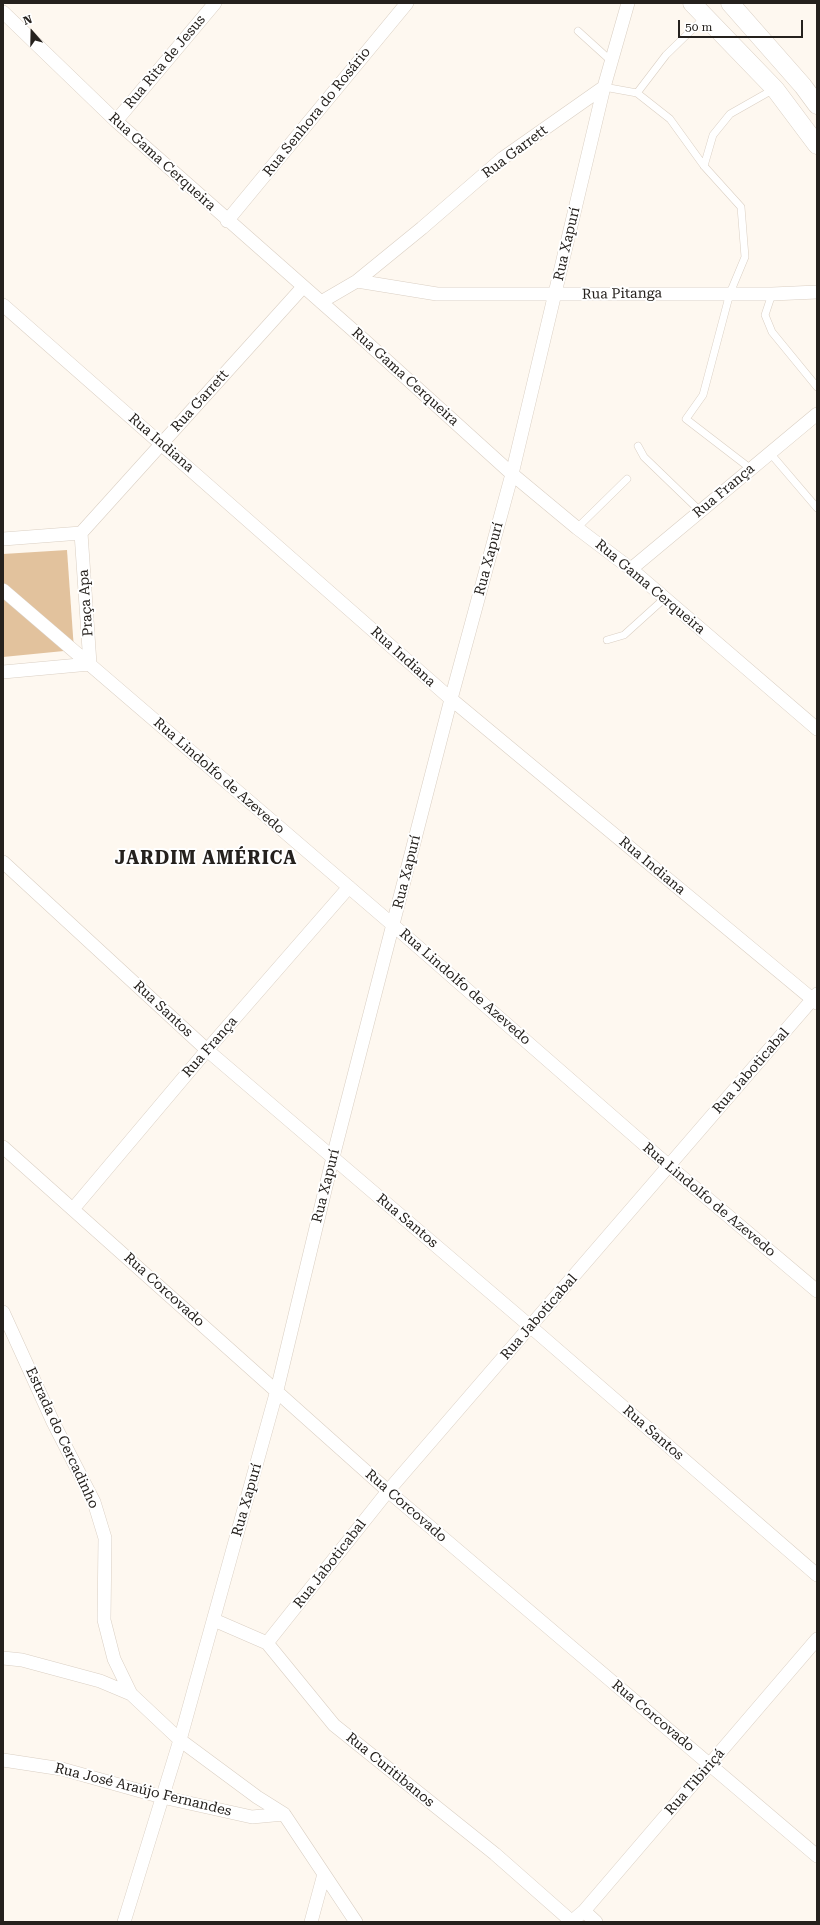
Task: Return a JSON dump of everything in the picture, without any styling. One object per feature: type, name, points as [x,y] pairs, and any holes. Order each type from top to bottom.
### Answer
[{"type":"main road","points":[[692,3],[775,89],[817,144]]},
{"type":"main road","points":[[730,3],[817,104]]},
{"type":"street","name":"Rua Rita de Jesus","points":[[116,121],[215,3]]},
{"type":"street","name":"Rua Senhora do Rosário","points":[[227,221],[407,3]]},
{"type":"street","name":"Rua Xapurí","points":[[124,1922],[180,1740],[277,1390],[333,1157],[451,699],[512,474],[610,60],[628,3]]},
{"type":"street","name":"Rua Gama Cerqueira","points":[[3,12],[116,121],[227,221],[321,302],[512,474],[577,528],[631,569],[817,729]]},
{"type":"street","name":"Rua Garrett","points":[[321,302],[356,281],[422,228],[503,158],[604,87]]},
{"type":"street","name":"Rua Pitanga","points":[[356,281],[437,294],[772,294],[817,292]]},
{"type":"street","name":"Rua Garrett","points":[[81,533],[303,287]]},
{"type":"street","name":"Rua Indiana","points":[[3,305],[162,443],[451,699],[816,999]]},
{"type":"street","name":"Rua França","points":[[631,569],[817,414]]},
{"type":"street","points":[[3,539],[81,533]]},
{"type":"street","name":"Praça Apa","points":[[81,533],[90,664]]},
{"type":"street","name":"Rua Lindolfo de Azevedo","points":[[3,590],[393,925],[669,1166],[817,1291]]},
{"type":"street","points":[[3,672],[90,664]]},
{"type":"street","name":"Rua Santos","points":[[3,862],[207,1050],[531,1327],[817,1575]]},
{"type":"street","name":"Rua França","points":[[73,1209],[207,1050],[349,887]]},
{"type":"street","name":"Rua Jaboticabal","points":[[267,1643],[388,1491],[669,1166],[816,999]]},
{"type":"street","name":"Rua Corcovado","points":[[3,1147],[277,1390],[388,1491],[817,1856]]},
{"type":"street","name":"Estrada do Cercadinho","points":[[3,1312],[53,1422],[94,1502],[105,1538],[104,1620],[114,1659],[131,1694],[180,1740],[257,1797],[284,1814],[356,1922]]},
{"type":"street","name":"Rua Curitibanos","points":[[214,1620],[267,1643],[334,1725],[495,1854],[571,1922]]},
{"type":"street","name":"Rua Tibiriçá","points":[[571,1922],[584,1912],[817,1639]]},
{"type":"street","points":[[3,1658],[22,1660],[100,1681],[131,1694]]},
{"type":"street","name":"Rua José Araújo Fernandes","points":[[3,1760],[62,1769],[162,1797],[252,1817],[284,1814]]},
{"type":"street","points":[[312,1922],[324,1874]]},
{"type":"street","points":[[584,1912],[596,1922]]},
{"type":"lane","points":[[637,93],[666,55],[705,17]]},
{"type":"lane","points":[[578,30],[610,60]]},
{"type":"lane","points":[[604,87],[637,93],[670,119],[704,166],[741,207],[745,257],[730,293],[703,394],[686,419],[751,469]]},
{"type":"lane","points":[[704,166],[713,135],[730,114],[775,89]]},
{"type":"lane","points":[[772,294],[766,315],[772,332],[817,387]]},
{"type":"lane","points":[[638,446],[644,457],[700,511]]},
{"type":"lane","points":[[770,453],[817,508]]},
{"type":"lane","points":[[577,528],[627,479]]},
{"type":"lane","points":[[607,640],[624,635],[665,598]]},
{"type":"shaded area","points":[[67,550],[74,650],[3,657],[3,554]]},
{"type":"district","name":"JARDIM AMÉRICA","points":[[206,859]]}]
